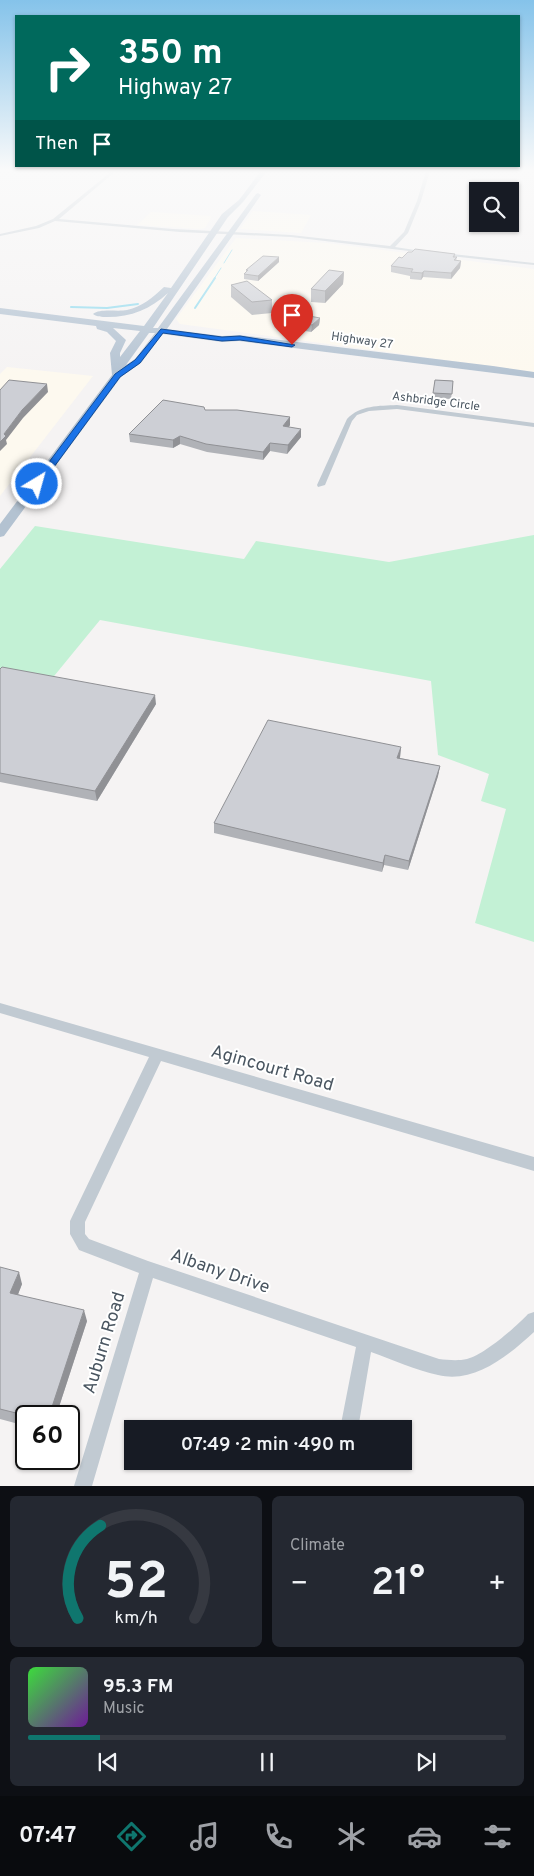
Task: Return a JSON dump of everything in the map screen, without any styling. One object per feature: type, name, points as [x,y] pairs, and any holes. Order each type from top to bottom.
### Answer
[{"type":"main road","points":[[118,375],[123,360],[149,327],[208,240]]},
{"type":"main road","points":[[0,533],[118,375],[138,361],[225,240]]},
{"type":"main road","points":[[36,313],[126,313],[145,307],[167,289],[182,280]]},
{"type":"main road","name":"Highway 27","points":[[0,306],[36,313]]},
{"type":"main road","name":"Highway 27","points":[[0,311],[36,313],[149,327],[222,339],[240,338],[481,370],[534,380]]},
{"type":"main road","points":[[36,313],[100,327],[113,333],[121,340],[115,353],[118,375]]},
{"type":"main road","name":"Highway 27","points":[[481,370],[493,369],[534,374]]},
{"type":"street","points":[[331,240],[534,264]]},
{"type":"street","points":[[391,248],[398,240]]},
{"type":"street","name":"Ashbridge Circle","points":[[322,485],[346,424],[355,414],[368,409],[404,407],[534,425]]},
{"type":"street","name":"Agincourt Road","points":[[0,1008],[534,1164]]},
{"type":"street","name":"Albany Drive","points":[[157,1055],[81,1212],[76,1228],[78,1238],[84,1245],[148,1269],[425,1363],[455,1368],[470,1366],[486,1358],[534,1320]]},
{"type":"street","name":"Auburn Road","points":[[84,1486],[148,1269]]},
{"type":"street","points":[[351,1420],[365,1343]]},
{"type":"shaded area","points":[[234,240],[327,243],[534,269],[534,372],[180,324],[176,319]]},
{"type":"shaded area","points":[[7,367],[93,376],[0,496],[0,374]]},
{"type":"green space","points":[[35,526],[244,559],[256,541],[389,562],[534,535],[534,942],[475,923],[506,809],[481,801],[489,774],[438,755],[431,681],[100,620],[50,681],[0,671],[0,569]]},
{"type":"building","points":[[415,249],[455,254],[453,257],[457,257],[454,260],[461,261],[451,273],[411,272],[413,269],[391,266],[399,257],[402,258],[408,252],[412,252]]},
{"type":"building","points":[[263,256],[279,257],[258,276],[244,274],[248,270],[246,270]]},
{"type":"building","points":[[329,270],[344,272],[325,291],[311,289]]},
{"type":"building","points":[[247,281],[272,300],[252,302],[231,285]]},
{"type":"building","points":[[304,315],[320,318],[312,325],[294,322]]},
{"type":"building","points":[[9,380],[47,384],[22,410],[4,434],[6,436],[0,442],[0,390]]},
{"type":"building","points":[[435,380],[453,381],[452,394],[433,393]]},
{"type":"building","points":[[163,400],[204,407],[205,410],[237,410],[290,417],[283,426],[301,429],[288,445],[270,443],[263,452],[206,444],[180,436],[173,440],[129,434]]},
{"type":"building","points":[[2,667],[155,695],[95,791],[0,773],[0,669]]},
{"type":"building","points":[[268,720],[401,747],[397,758],[440,766],[409,861],[385,855],[383,863],[214,823]]},
{"type":"building","points":[[0,1267],[19,1272],[10,1293],[84,1310],[53,1405],[15,1405],[15,1413],[0,1409]]},
{"type":"waterway","points":[[224,263],[232,250]]},
{"type":"waterway","points":[[214,279],[221,268]]},
{"type":"waterway","points":[[195,308],[215,278]]},
{"type":"waterway","points":[[71,307],[107,308],[138,304]]},
{"type":"route","points":[[37,484],[118,375],[138,361],[161,331],[292,345]]}]
